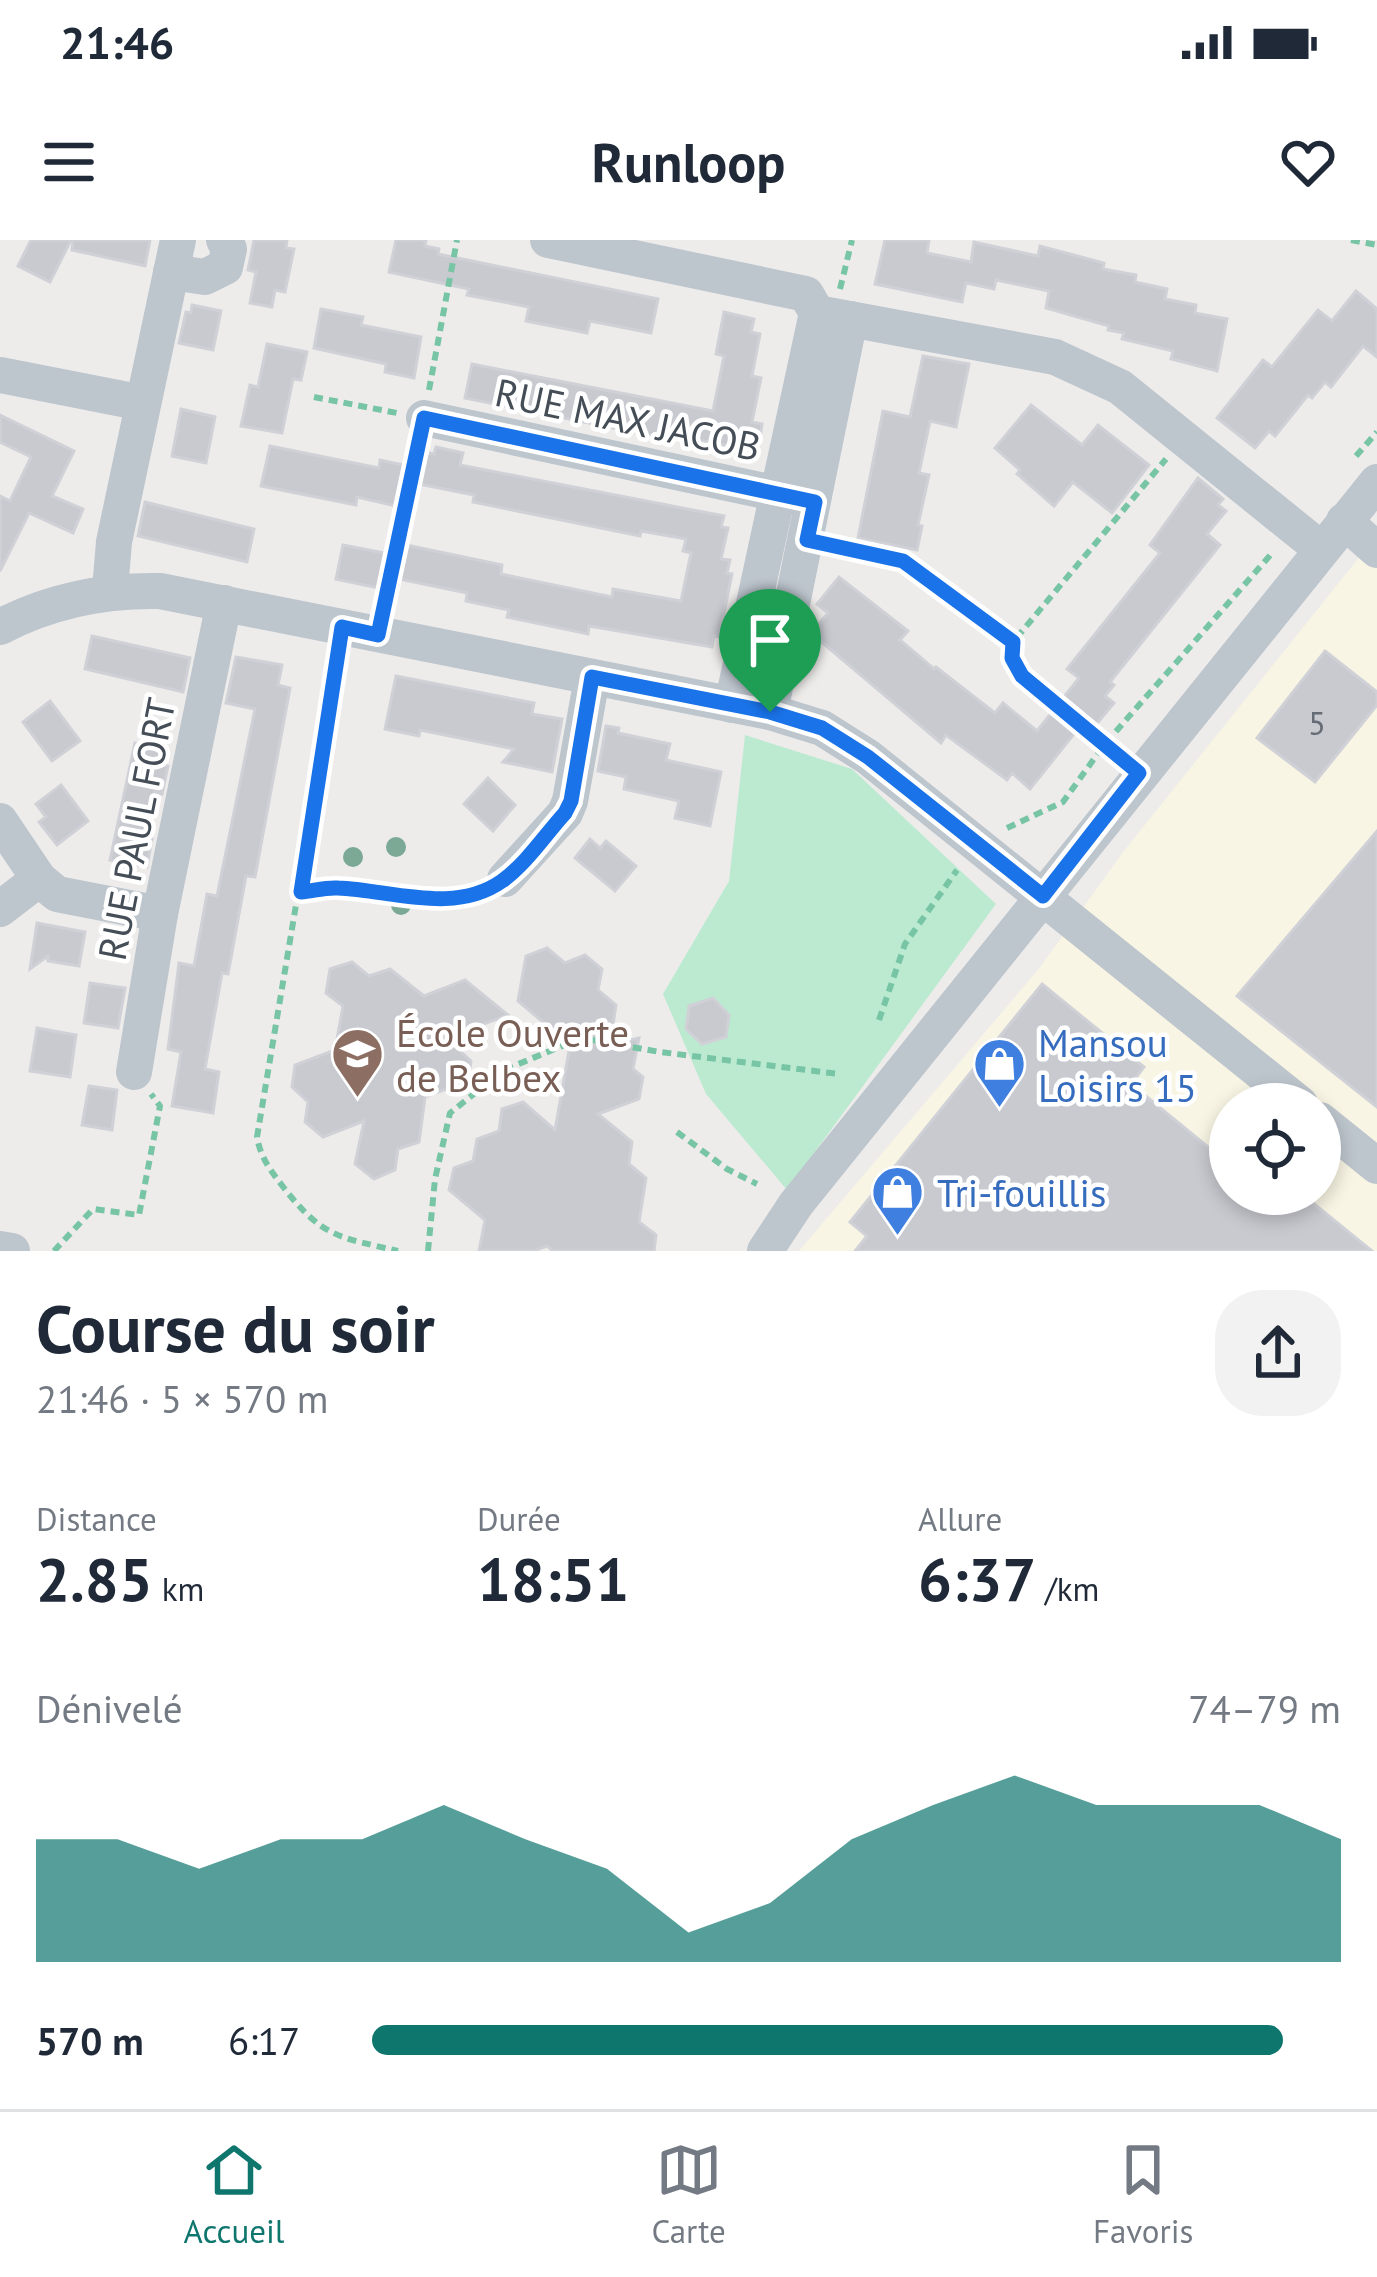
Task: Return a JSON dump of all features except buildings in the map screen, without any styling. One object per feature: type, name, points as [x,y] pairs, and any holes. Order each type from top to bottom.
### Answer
[{"type":"street","points":[[110,590],[114,542],[175,256],[206,277],[225,267],[230,249],[224,240]]},
{"type":"street","points":[[548,240],[806,293],[834,316],[1055,357],[1120,388],[1320,532],[1377,550]]},
{"type":"street","points":[[733,705],[797,498],[834,316]]},
{"type":"street","points":[[0,375],[143,404]]},
{"type":"street","name":"RUE MAX JACOB","points":[[424,418],[797,498]]},
{"type":"street","points":[[765,1251],[796,1204],[1139,773],[1363,472]]},
{"type":"street","points":[[770,712],[807,540],[797,498]]},
{"type":"street","points":[[0,627],[67,600],[110,590],[160,591],[770,712],[822,728],[868,757],[1274,1083]]},
{"type":"street","name":"RUE PAUL FORT","points":[[134,1072],[160,914],[224,602]]},
{"type":"street","points":[[505,879],[571,801],[592,677]]},
{"type":"street","points":[[6,842],[56,894],[160,914]]},
{"type":"street","points":[[0,909],[39,879]]},
{"type":"street","points":[[1341,1137],[1377,1166]]},
{"type":"street","points":[[0,1249],[12,1251]]},
{"type":"path","points":[[378,635],[457,240]]},
{"type":"path","points":[[834,316],[852,240]]},
{"type":"path","points":[[1352,240],[1377,245]]},
{"type":"path","points":[[314,397],[424,418]]},
{"type":"path","points":[[1363,472],[1377,432]]},
{"type":"path","points":[[1139,773],[1022,676],[1012,658],[1013,642],[1184,438]]},
{"type":"path","points":[[880,1020],[905,944],[977,843],[1063,802],[1104,745],[1320,532]]},
{"type":"path","points":[[807,540],[903,561],[1013,642]]},
{"type":"path","points":[[342,627],[257,1137],[260,1156],[310,1221],[335,1236],[398,1251]]},
{"type":"path","points":[[301,892],[335,887],[401,898],[459,897],[505,879]]},
{"type":"path","points":[[428,1251],[435,1179],[450,1113],[504,1070],[581,1038],[839,1074]]},
{"type":"path","points":[[54,1251],[93,1209],[139,1215],[160,1106],[134,1072]]},
{"type":"path","points":[[677,1132],[727,1169],[758,1184]]},
{"type":"shaded area","points":[[1377,535],[1377,1251],[799,1251],[1038,970],[1124,851]]},
{"type":"green space","points":[[745,735],[852,769],[996,904],[787,1190],[706,1094],[663,994],[729,881]]},
{"type":"place","name":"École Ouverte de Belbex","points":[[357,1100]]},
{"type":"place","name":"Mansou Loisirs 15","points":[[999,1110]]},
{"type":"place","name":"Tri-fouillis","points":[[898,1238]]},
{"type":"route","points":[[424,418],[815,502],[807,540],[903,561],[1013,642],[1012,658],[1022,676],[1139,773],[1043,896],[868,757],[822,728],[770,712],[592,677],[571,801],[505,879],[459,897],[401,898],[335,887],[301,892],[342,627],[378,635],[424,418]]}]
